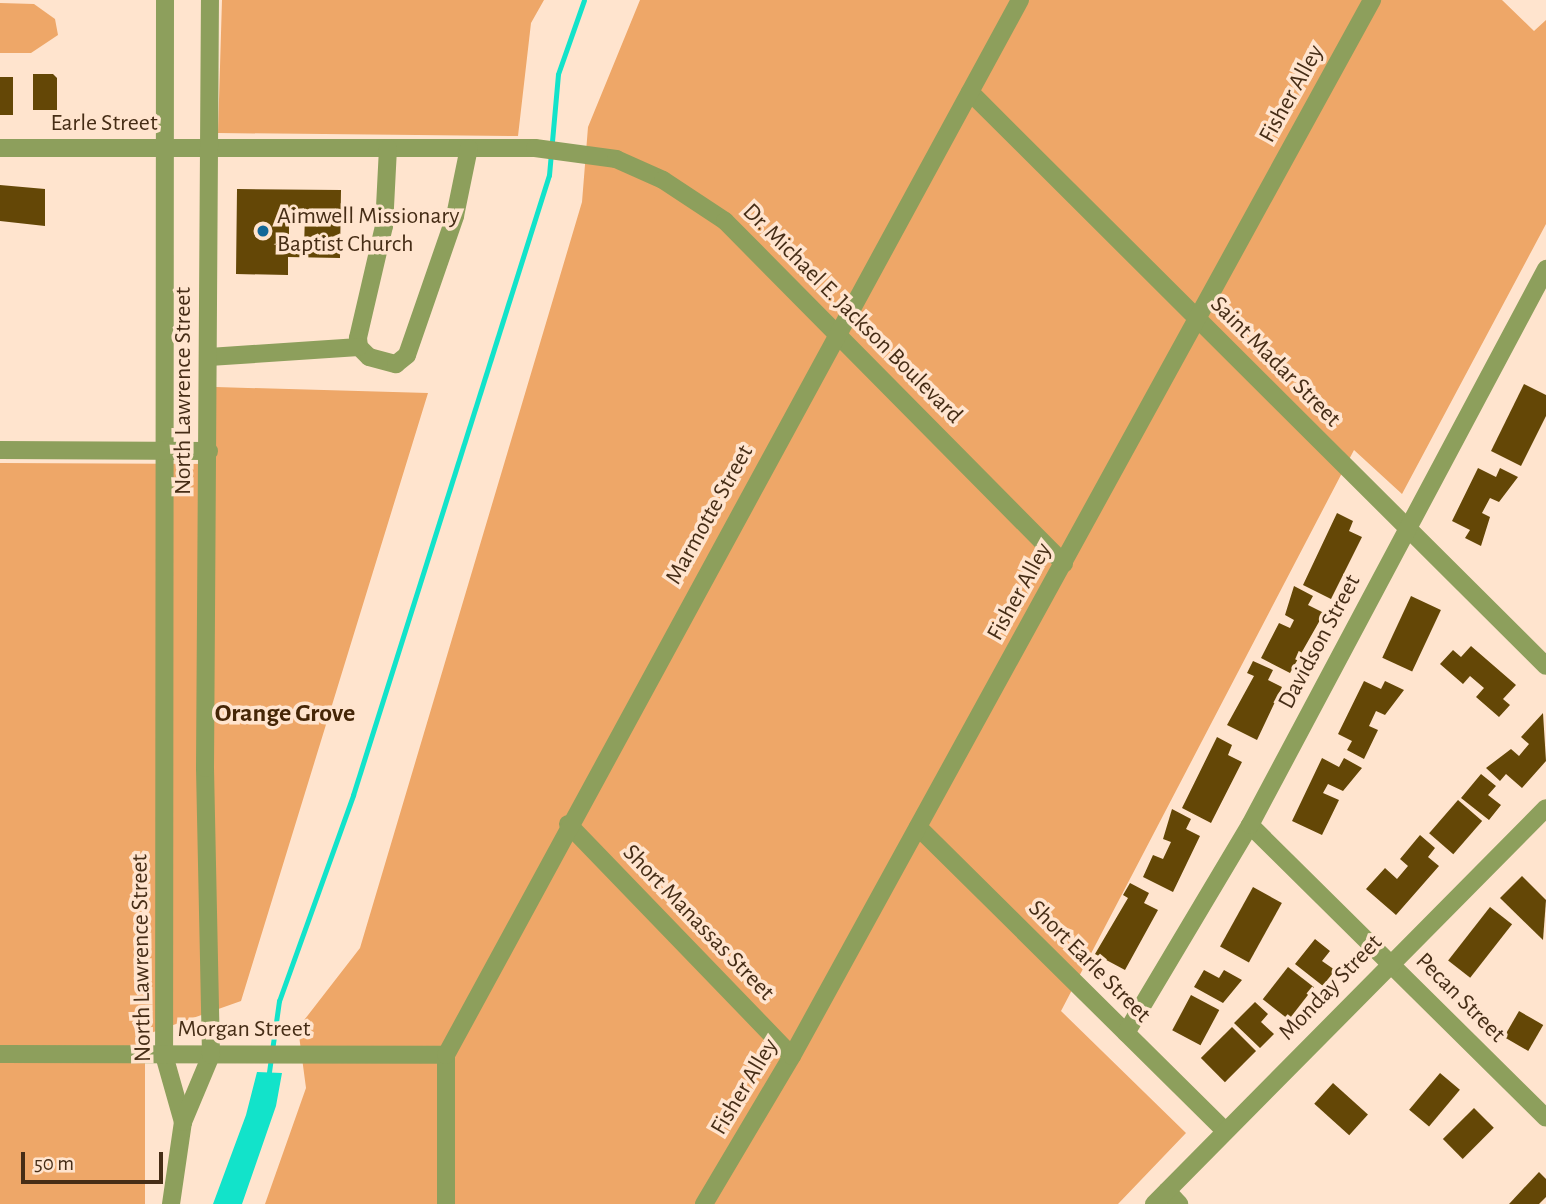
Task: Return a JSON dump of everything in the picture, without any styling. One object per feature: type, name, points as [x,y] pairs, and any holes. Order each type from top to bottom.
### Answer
[{"type":"street","name":"North Lawrence Street","points":[[165,0],[164,1055],[183,1122]]},
{"type":"street","name":"North Lawrence Street","points":[[183,1122],[211,1055],[205,768],[210,0]]},
{"type":"street","name":"Marmotte Street","points":[[446,1055],[568,824],[1020,0]]},
{"type":"street","name":"Fisher Alley","points":[[704,1204],[792,1056],[1372,0]]},
{"type":"street","name":"Saint Madar Street","points":[[970,92],[1546,666]]},
{"type":"street","name":"Earle Street","points":[[0,148],[208,148]]},
{"type":"street","points":[[208,148],[469,148],[455,216],[407,355],[396,364],[386,364],[369,357],[359,346]]},
{"type":"street","points":[[359,346],[384,226],[388,148]]},
{"type":"street","name":"Dr. Michael E. Jackson Boulevard","points":[[469,148],[572,150],[616,159],[694,198],[725,221],[1064,563]]},
{"type":"street","name":"Davidson Street","points":[[1126,1033],[1250,825],[1544,278]]},
{"type":"street","points":[[209,357],[359,346]]},
{"type":"street","points":[[0,450],[209,451]]},
{"type":"street","name":"Monday Street","points":[[1167,1200],[1226,1131],[1546,808]]},
{"type":"street","name":"Short Manassas Street","points":[[568,824],[792,1056]]},
{"type":"street","name":"Pecan Street","points":[[1250,825],[1546,1118]]},
{"type":"street","name":"Short Earle Street","points":[[918,827],[1226,1131]]},
{"type":"street","name":"Morgan Street","points":[[0,1054],[446,1055]]},
{"type":"street","points":[[446,1055],[446,1204]]},
{"type":"street","points":[[171,1204],[183,1122]]},
{"type":"shaded area","points":[[222,0],[544,0],[531,23],[518,136],[218,133]]},
{"type":"shaded area","points":[[640,0],[1502,0],[1534,31],[1546,20],[1546,224],[1402,494],[1354,450],[1061,1011],[1186,1133],[1118,1204],[265,1204],[306,1088],[298,1028],[360,948],[582,202],[588,127]]},
{"type":"shaded area","points":[[0,3],[34,4],[55,19],[58,35],[31,53],[0,53]]},
{"type":"shaded area","points":[[216,387],[428,393],[241,1001],[145,1035],[145,1204],[0,1204],[0,463],[215,464]]},
{"type":"water","points":[[257,1072],[282,1073],[276,1106],[242,1204],[213,1204],[246,1115]]},
{"type":"building","points":[[33,74],[53,74],[57,78],[57,110],[33,110]]},
{"type":"building","points":[[0,77],[13,77],[13,115],[0,115]]},
{"type":"building","points":[[0,185],[45,189],[45,226],[0,221]]},
{"type":"building","name":"Aimwell Missionary Baptist Church","points":[[237,189],[341,190],[340,258],[288,257],[288,275],[236,274]],"holes":[[[289,213],[305,214],[304,248],[289,248]]]},
{"type":"building","points":[[1524,384],[1546,395],[1546,416],[1521,466],[1491,451]]},
{"type":"building","points":[[1478,468],[1496,477],[1500,468],[1518,477],[1499,502],[1490,498],[1482,513],[1490,517],[1481,546],[1465,538],[1470,530],[1452,521]]},
{"type":"building","points":[[1337,513],[1353,521],[1349,531],[1362,537],[1331,599],[1303,585]]},
{"type":"building","points":[[1294,586],[1313,596],[1308,605],[1324,613],[1290,673],[1261,658],[1279,623],[1290,628],[1294,620],[1285,615]]},
{"type":"building","points":[[1411,596],[1441,610],[1412,672],[1382,658]]},
{"type":"building","points":[[1471,646],[1516,685],[1503,699],[1510,705],[1499,717],[1476,697],[1484,688],[1470,676],[1463,684],[1440,664],[1453,650],[1461,657]]},
{"type":"building","points":[[1253,661],[1273,670],[1268,680],[1282,687],[1257,740],[1227,725],[1254,676],[1247,673]]},
{"type":"building","points":[[1364,681],[1381,689],[1385,681],[1404,690],[1385,715],[1376,711],[1369,726],[1378,730],[1364,759],[1347,750],[1352,741],[1338,734]]},
{"type":"building","points":[[1543,713],[1546,761],[1522,788],[1506,774],[1500,781],[1486,768],[1511,749],[1519,756],[1529,744],[1521,737]]},
{"type":"building","points":[[1217,737],[1232,745],[1228,755],[1242,762],[1211,823],[1182,808]]},
{"type":"building","points":[[1322,758],[1339,767],[1344,758],[1362,768],[1343,791],[1328,784],[1323,793],[1339,800],[1322,835],[1292,821]]},
{"type":"building","points":[[1481,774],[1496,786],[1488,795],[1501,805],[1489,820],[1461,798]]},
{"type":"building","points":[[1458,800],[1482,821],[1453,854],[1429,833]]},
{"type":"building","points":[[1172,809],[1191,819],[1186,829],[1200,836],[1173,892],[1143,877],[1153,855],[1163,859],[1171,842],[1163,839]]},
{"type":"building","points":[[1420,835],[1435,848],[1428,857],[1439,866],[1396,915],[1366,889],[1385,868],[1397,879],[1408,866],[1400,859]]},
{"type":"building","points":[[1522,876],[1546,900],[1543,940],[1500,898]]},
{"type":"building","points":[[1130,883],[1149,893],[1144,903],[1158,910],[1125,970],[1095,954],[1128,898],[1123,895]]},
{"type":"building","points":[[1253,887],[1282,903],[1249,962],[1220,946]]},
{"type":"building","points":[[1490,907],[1512,924],[1470,978],[1448,961]]},
{"type":"building","points":[[1315,939],[1330,951],[1322,961],[1335,970],[1323,986],[1295,964]]},
{"type":"building","points":[[1288,967],[1314,987],[1289,1020],[1263,999]]},
{"type":"building","points":[[1204,970],[1219,978],[1224,970],[1242,980],[1223,1003],[1194,987]]},
{"type":"building","points":[[1191,995],[1219,1010],[1200,1045],[1172,1030]]},
{"type":"building","points":[[1255,1002],[1268,1014],[1261,1022],[1274,1034],[1260,1048],[1234,1023]]},
{"type":"building","points":[[1519,1011],[1543,1025],[1528,1051],[1504,1037]]},
{"type":"building","points":[[1232,1027],[1256,1051],[1225,1082],[1201,1058]]},
{"type":"building","points":[[1440,1073],[1460,1090],[1429,1126],[1409,1110]]},
{"type":"building","points":[[1333,1083],[1368,1114],[1349,1135],[1314,1104]]},
{"type":"building","points":[[1474,1108],[1494,1128],[1463,1159],[1443,1139]]},
{"type":"building","points":[[1539,1172],[1546,1179],[1546,1197],[1539,1204],[1509,1204]]},
{"type":"waterway","points":[[268,1079],[279,1001],[353,795],[549,175],[558,74],[584,0]]},
{"type":"place","name":"Aimwell Missionary Baptist Church","points":[[263,231]]},
{"type":"district","name":"Orange Grove","points":[[285,714]]}]
